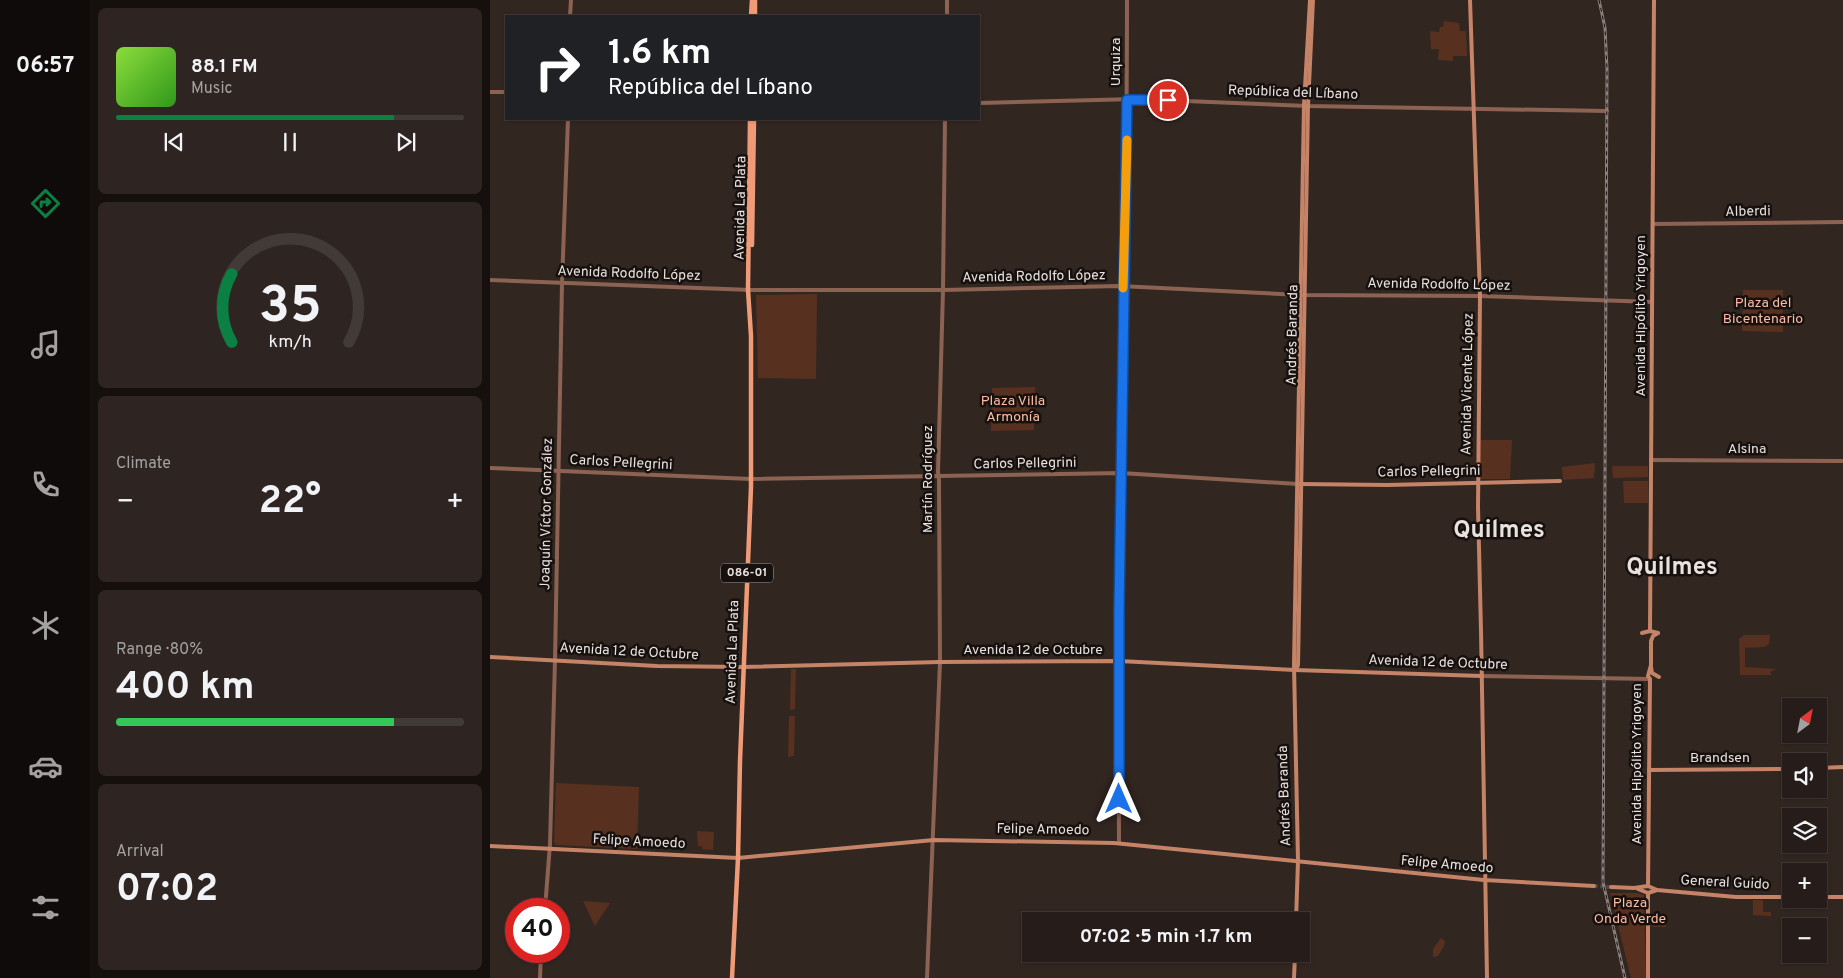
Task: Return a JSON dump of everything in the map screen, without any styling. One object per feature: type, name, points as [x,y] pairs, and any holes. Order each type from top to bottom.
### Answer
[{"type":"main road","points":[[753,15],[754,0]]},
{"type":"main road","name":"Andrés Baranda","points":[[1296,912],[1298,862],[1295,670],[1298,665],[1299,484],[1304,295],[1306,105],[1311,0]]},
{"type":"main road","name":"Avenida Vicente López","points":[[1470,0],[1480,296],[1478,482],[1487,978]]},
{"type":"main road","name":"Avenida Hipólito Yrigoyen","points":[[1650,631],[1654,0]]},
{"type":"main road","name":"Avenida La Plata","points":[[732,978],[751,479],[750,290],[752,120]]},
{"type":"main road","name":"Carlos Pellegrini","points":[[1299,484],[1379,485],[1560,481]]},
{"type":"main road","points":[[1650,631],[1658,633],[1653,636],[1651,642],[1642,633],[1650,631]]},
{"type":"main road","name":"Avenida Hipólito Yrigoyen","points":[[1648,886],[1650,680],[1648,676],[1651,664],[1651,642]]},
{"type":"main road","name":"Avenida 12 de Octubre","points":[[490,657],[657,666],[743,667],[940,662],[1119,661],[1295,670],[1482,676]]},
{"type":"main road","points":[[1650,680],[1659,677],[1652,672],[1651,664]]},
{"type":"main road","points":[[1827,768],[1843,767]]},
{"type":"main road","name":"Brandsen","points":[[1649,770],[1782,769]]},
{"type":"main road","name":"Felipe Amoedo","points":[[490,846],[738,858],[934,840],[1119,843],[1484,880],[1594,886]]},
{"type":"main road","name":"General Guido","points":[[1611,887],[1634,888],[1648,886],[1657,890]]},
{"type":"main road","name":"General Guido","points":[[1634,888],[1648,892],[1657,890],[1736,897],[1782,897]]},
{"type":"main road","points":[[1648,892],[1648,978]]},
{"type":"main road","points":[[1827,897],[1843,897]]},
{"type":"main road","points":[[1294,978],[1295,962]]},
{"type":"street","points":[[570,15],[571,0]]},
{"type":"street","points":[[947,0],[947,15]]},
{"type":"street","name":"Urquiza","points":[[1119,843],[1119,661],[1127,0]]},
{"type":"street","points":[[490,92],[505,92]]},
{"type":"street","name":"República del Líbano","points":[[980,102],[1127,100],[1607,111]]},
{"type":"street","name":"Joaquín Víctor González","points":[[546,898],[555,660],[562,283],[568,120]]},
{"type":"street","name":"Martín Rodríguez","points":[[927,978],[940,662],[939,476],[945,120]]},
{"type":"street","name":"Alberdi","points":[[1653,224],[1843,222]]},
{"type":"street","name":"Avenida Rodolfo López","points":[[490,280],[750,290],[943,290],[1123,287],[1304,295],[1480,296],[1652,302]]},
{"type":"street","name":"Alsina","points":[[1651,460],[1843,461]]},
{"type":"street","name":"Carlos Pellegrini","points":[[490,468],[751,479],[1121,473],[1299,484]]},
{"type":"street","name":"Avenida 12 de Octubre","points":[[1482,676],[1650,680]]},
{"type":"street","points":[[540,978],[541,963]]},
{"type":"green space","points":[[1444,21],[1459,23],[1460,31],[1466,31],[1467,56],[1453,56],[1453,61],[1438,60],[1439,49],[1431,49],[1430,31],[1439,32],[1440,27],[1443,27]]},
{"type":"green space","name":"Plaza del Bicentenario","points":[[1743,290],[1783,290],[1783,332],[1742,331]]},
{"type":"green space","points":[[817,294],[816,379],[758,378],[756,295]]},
{"type":"green space","name":"Plaza Villa Armonía","points":[[1035,387],[1034,430],[991,431],[992,388]]},
{"type":"green space","points":[[1480,440],[1512,440],[1510,479],[1480,479]]},
{"type":"green space","points":[[1595,463],[1594,478],[1563,480],[1562,467]]},
{"type":"green space","points":[[1612,466],[1648,466],[1648,477],[1613,478]]},
{"type":"green space","points":[[1623,481],[1648,481],[1648,503],[1624,503]]},
{"type":"green space","points":[[1744,635],[1770,635],[1769,644],[1764,647],[1742,648],[1745,648],[1745,667],[1776,669],[1770,672],[1772,675],[1740,675],[1739,639]]},
{"type":"green space","points":[[791,669],[796,669],[795,709],[790,710]]},
{"type":"green space","points":[[789,716],[795,716],[794,756],[788,757]]},
{"type":"green space","points":[[556,783],[639,787],[637,849],[556,845],[554,842]]},
{"type":"green space","points":[[697,831],[714,832],[713,850],[702,849],[702,846],[698,846]]},
{"type":"green space","name":"Plaza Onda Verde","points":[[1610,893],[1637,893],[1644,895],[1646,978],[1631,978]]},
{"type":"green space","points":[[1753,900],[1763,900],[1763,912],[1771,912],[1771,916],[1753,915]]},
{"type":"green space","points":[[583,901],[610,903],[595,926]]},
{"type":"green space","points":[[1653,919],[1667,919],[1666,927],[1653,927]]},
{"type":"green space","points":[[1441,938],[1445,941],[1444,946],[1438,956],[1433,957],[1433,949]]},
{"type":"tunnel","points":[[1594,886],[1611,887]]},
{"type":"railway","points":[[1599,0],[1605,28],[1607,69],[1603,882],[1625,978]]},
{"type":"slow traffic","points":[[1123,288],[1127,140]]},
{"type":"district","name":"Quilmes","points":[[1499,531]]},
{"type":"district","name":"Quilmes","points":[[1672,568]]},
{"type":"route","points":[[1119,799],[1119,612],[1127,100],[1168,100]]}]
